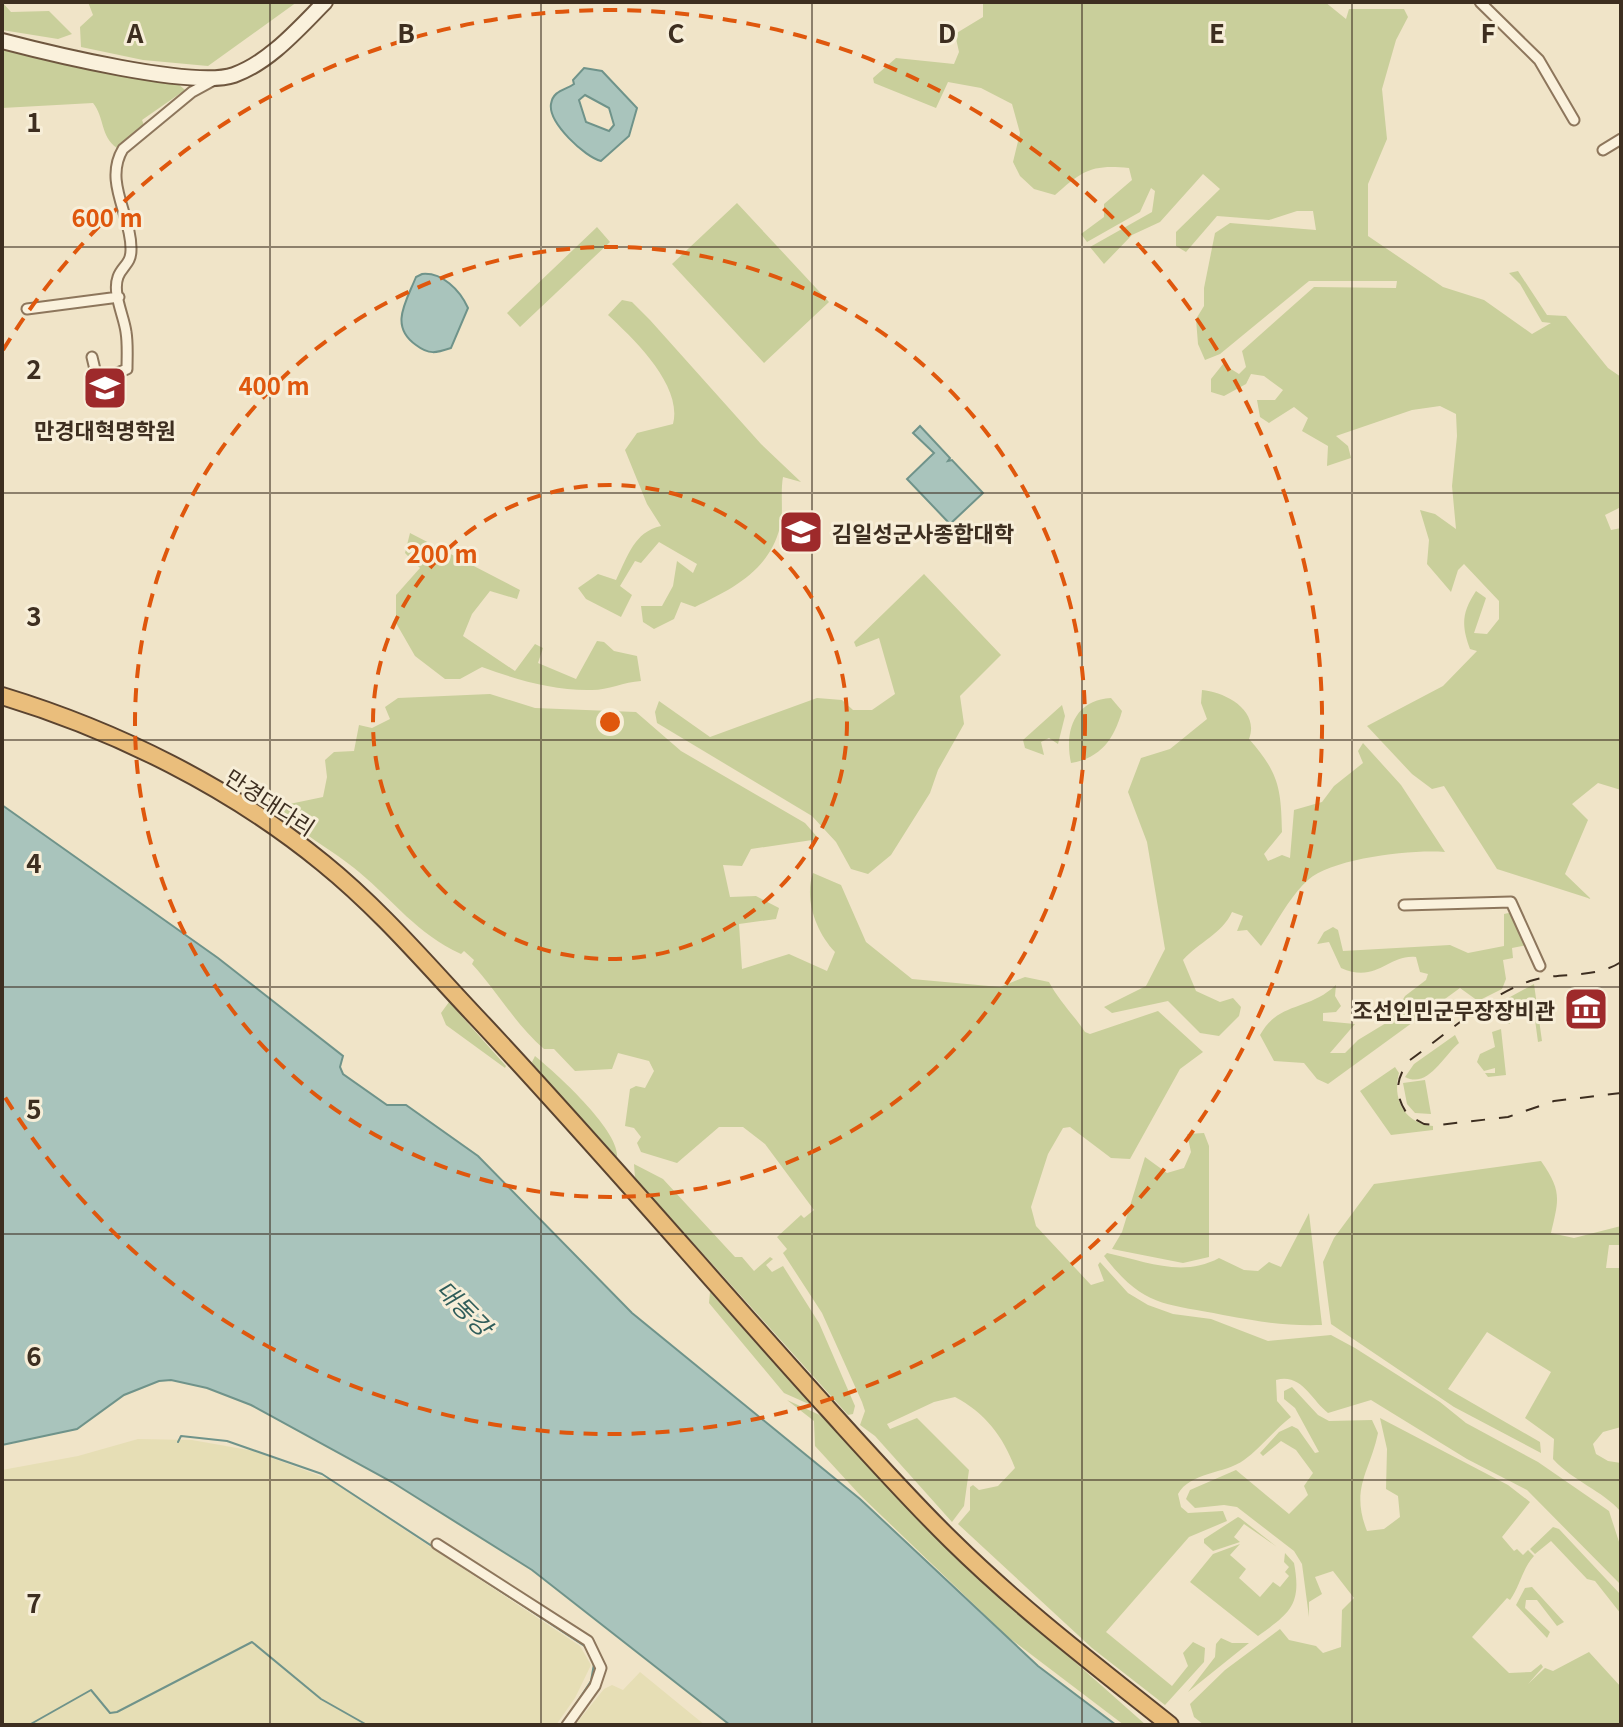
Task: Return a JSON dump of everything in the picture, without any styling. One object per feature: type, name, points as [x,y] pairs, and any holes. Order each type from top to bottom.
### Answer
[{"type":"highway","name":"만경대다리","points":[[2,696],[69,718],[154,756],[275,828],[321,861],[392,925],[590,1138],[901,1488],[954,1542],[1088,1659],[1170,1725]]},
{"type":"main road","points":[[2,41],[60,56],[214,80],[248,69],[276,50],[325,2]]},
{"type":"street","points":[[1480,2],[1539,60],[1574,120]]},
{"type":"street","points":[[92,357],[97,378],[127,369],[126,332],[118,277],[129,263],[131,248],[117,192],[115,162],[123,149],[192,92],[214,80]]},
{"type":"street","points":[[1603,150],[1621,139]]},
{"type":"street","points":[[27,309],[119,297]]},
{"type":"street","points":[[1404,905],[1511,902],[1540,966]]},
{"type":"street","points":[[437,1544],[588,1641],[601,1668],[595,1686],[567,1725]]},
{"type":"shaded area","points":[[138,1439],[192,1440],[254,1451],[328,1479],[580,1646],[591,1665],[575,1698],[556,1725],[2,1725],[2,1470],[78,1456]]},
{"type":"shaded area","points":[[640,1672],[705,1725],[575,1725],[604,1689],[612,1685],[623,1690]]},
{"type":"green space","points":[[2,2],[11,12],[49,11],[72,34],[58,39],[2,30]]},
{"type":"green space","points":[[88,2],[297,2],[208,66],[143,60],[81,47],[80,27],[93,15]]},
{"type":"green space","points":[[983,2],[1325,2],[1346,19],[1349,9],[1404,9],[1408,17],[1396,40],[1382,89],[1387,139],[1368,184],[1368,236],[1443,287],[1484,300],[1532,334],[1551,323],[1542,322],[1520,284],[1509,273],[1518,271],[1547,315],[1566,316],[1608,368],[1621,377],[1621,507],[1605,515],[1611,530],[1621,528],[1621,790],[1598,783],[1572,804],[1588,820],[1565,874],[1591,899],[1497,869],[1444,786],[1432,789],[1412,774],[1367,726],[1443,686],[1477,651],[1470,649],[1464,626],[1468,606],[1476,591],[1486,598],[1474,633],[1487,634],[1499,619],[1499,601],[1464,564],[1458,570],[1451,592],[1427,564],[1429,540],[1420,510],[1435,514],[1456,529],[1452,486],[1456,414],[1440,406],[1412,410],[1336,436],[1348,446],[1351,458],[1327,466],[1328,446],[1302,431],[1308,418],[1294,407],[1269,423],[1260,417],[1257,400],[1275,400],[1283,390],[1264,376],[1251,374],[1246,384],[1224,396],[1211,392],[1211,379],[1223,364],[1239,374],[1246,367],[1242,351],[1314,287],[1396,288],[1397,281],[1309,281],[1220,354],[1205,360],[1198,344],[1196,319],[1204,306],[1204,288],[1215,233],[1230,223],[1316,230],[1313,211],[1297,211],[1269,220],[1217,216],[1186,252],[1176,246],[1176,232],[1220,189],[1203,174],[1160,222],[1132,235],[1104,264],[1090,247],[1152,212],[1155,191],[1151,188],[1140,212],[1087,242],[1081,234],[1104,217],[1104,204],[1132,180],[1129,168],[1096,168],[1073,180],[1055,195],[1034,189],[1020,176],[1013,162],[1020,133],[1012,104],[981,88],[948,82],[936,108],[874,83],[873,78],[896,58],[954,64],[959,52],[955,34],[983,17]]},
{"type":"green space","points":[[2,46],[176,82],[185,90],[142,120],[144,125],[117,148],[108,138],[93,103],[2,108]]},
{"type":"green space","points":[[737,203],[829,302],[764,363],[672,264]]},
{"type":"green space","points":[[597,227],[610,242],[520,327],[507,313]]},
{"type":"green space","points":[[622,300],[632,302],[650,320],[761,444],[801,482],[783,477],[780,527],[775,542],[758,567],[735,585],[695,607],[681,602],[674,619],[654,629],[643,622],[641,606],[662,606],[673,586],[677,561],[693,573],[697,564],[659,542],[641,563],[635,561],[620,586],[632,595],[621,617],[586,599],[578,588],[598,574],[616,580],[638,539],[661,526],[647,504],[625,450],[637,433],[673,424],[674,409],[671,394],[654,364],[608,315]]},
{"type":"green space","points":[[410,533],[520,590],[517,599],[490,591],[472,614],[463,636],[515,671],[535,644],[543,648],[538,663],[576,679],[597,641],[604,642],[614,651],[637,656],[641,681],[598,690],[564,689],[482,667],[460,679],[445,679],[415,656],[396,623],[396,595],[420,568],[405,553]]},
{"type":"green space","points":[[924,574],[1001,655],[960,696],[964,724],[938,770],[930,793],[891,855],[868,874],[851,869],[836,842],[812,816],[657,723],[655,712],[659,701],[710,737],[817,698],[842,700],[853,710],[872,710],[895,694],[879,638],[856,647],[854,642]]},
{"type":"green space","points":[[1202,690],[1221,694],[1245,711],[1250,719],[1249,739],[1267,762],[1276,782],[1282,832],[1264,854],[1268,861],[1282,855],[1290,858],[1294,810],[1322,802],[1334,786],[1363,763],[1358,751],[1363,743],[1401,785],[1445,852],[1374,857],[1319,872],[1295,895],[1261,946],[1247,930],[1237,931],[1243,916],[1232,912],[1216,932],[1183,960],[1196,991],[1220,1002],[1233,998],[1241,1007],[1239,1016],[1219,1036],[1200,1033],[1168,1001],[1112,1013],[1104,1007],[1146,986],[1165,949],[1147,842],[1128,792],[1141,758],[1170,749],[1207,719],[1201,703]]},
{"type":"green space","points":[[490,694],[535,708],[636,712],[681,751],[805,823],[819,839],[751,849],[742,866],[723,865],[730,897],[756,896],[779,908],[776,919],[739,924],[742,969],[789,954],[827,971],[835,952],[822,935],[814,915],[810,894],[813,873],[841,885],[866,942],[912,979],[1000,987],[1025,977],[1049,982],[1085,1032],[1090,1034],[1158,1011],[1203,1052],[1180,1069],[1130,1159],[1111,1158],[1070,1127],[1063,1128],[1048,1154],[1031,1207],[1036,1226],[1091,1285],[1104,1281],[1098,1265],[1100,1262],[1128,1293],[1148,1305],[1173,1314],[1211,1319],[1268,1341],[1331,1335],[1355,1348],[1440,1402],[1466,1423],[1538,1462],[1609,1511],[1621,1548],[1621,1585],[1527,1490],[1467,1459],[1371,1400],[1328,1413],[1293,1380],[1276,1380],[1277,1401],[1291,1417],[1244,1460],[1191,1481],[1178,1494],[1181,1507],[1188,1513],[1223,1511],[1227,1521],[1189,1537],[1106,1632],[1172,1686],[1188,1666],[1183,1653],[1193,1642],[1205,1648],[1204,1662],[1165,1705],[1092,1648],[958,1524],[970,1510],[970,1487],[973,1485],[979,1490],[998,1486],[1015,1468],[999,1436],[984,1418],[955,1397],[934,1402],[887,1424],[890,1429],[917,1418],[969,1470],[964,1506],[952,1522],[875,1436],[860,1425],[865,1411],[862,1402],[822,1313],[783,1253],[787,1249],[777,1237],[801,1215],[804,1218],[814,1210],[765,1144],[743,1127],[719,1127],[677,1163],[641,1152],[637,1143],[641,1137],[634,1128],[625,1126],[630,1089],[636,1086],[645,1088],[654,1071],[649,1061],[618,1053],[612,1069],[575,1071],[554,1049],[544,1049],[524,1029],[472,964],[474,960],[464,951],[461,954],[431,937],[359,872],[294,825],[275,807],[323,797],[327,777],[325,760],[334,752],[354,751],[359,725],[372,728],[390,719],[385,707],[398,698]]},
{"type":"green space","points":[[1111,698],[1122,711],[1115,730],[1098,752],[1071,763],[1069,739],[1075,719],[1089,704]]},
{"type":"green space","points":[[1062,705],[1065,716],[1058,744],[1049,738],[1041,742],[1044,755],[1025,748],[1023,740]]},
{"type":"green space","points":[[1513,912],[1527,945],[1512,948],[1513,958],[1503,960],[1506,979],[1502,989],[1478,1001],[1460,988],[1328,1084],[1317,1079],[1304,1063],[1274,1061],[1260,1035],[1285,1011],[1325,994],[1336,985],[1335,996],[1341,1006],[1336,1012],[1323,1013],[1323,1021],[1355,1024],[1330,1053],[1345,1053],[1358,1040],[1391,1020],[1405,996],[1426,980],[1428,974],[1420,972],[1416,957],[1406,957],[1364,973],[1341,968],[1329,942],[1317,944],[1324,932],[1333,927],[1338,930],[1343,951],[1450,945],[1468,953],[1504,946],[1504,914]]},
{"type":"green space","points":[[1534,984],[1542,1041],[1538,1042],[1533,1005],[1508,1008],[1510,1024],[1504,1024],[1501,1002]]},
{"type":"green space","points":[[449,1002],[505,1068],[446,1025],[441,1013]]},
{"type":"green space","points":[[1501,1029],[1506,1075],[1488,1077],[1485,1073],[1495,1073],[1495,1068],[1484,1071],[1477,1062],[1480,1054],[1495,1047],[1492,1032]]},
{"type":"green space","points":[[1455,1035],[1459,1043],[1428,1075],[1413,1080],[1405,1077],[1414,1064]]},
{"type":"green space","points":[[535,1056],[598,1118],[615,1146],[617,1157],[535,1067],[532,1062]]},
{"type":"green space","points":[[1395,1067],[1399,1073],[1397,1092],[1402,1108],[1414,1120],[1433,1126],[1433,1130],[1391,1135],[1360,1091]]},
{"type":"green space","points":[[1425,1080],[1431,1114],[1415,1113],[1407,1104],[1403,1083]]},
{"type":"green space","points":[[1204,1133],[1209,1146],[1209,1257],[1183,1263],[1112,1249],[1122,1232],[1145,1157],[1167,1173],[1184,1168],[1191,1152],[1187,1134]]},
{"type":"green space","points":[[1541,1161],[1556,1188],[1556,1212],[1551,1233],[1574,1238],[1621,1226],[1621,1245],[1609,1245],[1606,1268],[1621,1268],[1621,1427],[1603,1432],[1593,1444],[1596,1454],[1608,1461],[1621,1463],[1621,1512],[1553,1459],[1554,1439],[1525,1418],[1551,1372],[1487,1332],[1448,1389],[1540,1442],[1541,1453],[1454,1407],[1331,1324],[1323,1262],[1334,1238],[1374,1184]]},
{"type":"green space","points":[[634,1164],[663,1179],[735,1257],[742,1257],[754,1271],[770,1257],[773,1259],[766,1265],[772,1272],[783,1266],[819,1323],[855,1406],[853,1414],[848,1415],[635,1178]]},
{"type":"green space","points":[[1309,1213],[1322,1325],[1261,1322],[1170,1305],[1131,1285],[1104,1256],[1107,1253],[1177,1267],[1205,1264],[1219,1258],[1244,1270],[1258,1271],[1269,1262],[1281,1267]]},
{"type":"green space","points":[[710,1292],[811,1405],[784,1393],[709,1303]]},
{"type":"green space","points":[[1292,1387],[1318,1415],[1329,1421],[1372,1420],[1378,1433],[1363,1480],[1360,1503],[1367,1531],[1384,1529],[1400,1517],[1398,1496],[1386,1489],[1387,1449],[1380,1418],[1508,1485],[1530,1502],[1502,1537],[1514,1551],[1517,1549],[1523,1555],[1528,1550],[1534,1556],[1510,1600],[1507,1598],[1472,1637],[1509,1673],[1531,1672],[1541,1664],[1543,1667],[1528,1684],[1545,1668],[1553,1671],[1589,1652],[1621,1687],[1621,1725],[1204,1725],[1194,1717],[1190,1704],[1225,1670],[1280,1629],[1289,1640],[1316,1646],[1323,1653],[1341,1647],[1342,1610],[1354,1598],[1333,1571],[1315,1577],[1322,1594],[1309,1602],[1309,1617],[1302,1564],[1294,1551],[1237,1507],[1195,1508],[1186,1499],[1190,1490],[1236,1470],[1289,1514],[1308,1495],[1304,1486],[1313,1473],[1296,1450],[1281,1441],[1263,1456],[1260,1453],[1279,1432],[1292,1426],[1298,1429],[1315,1453],[1319,1452],[1295,1408],[1284,1399],[1284,1391]]},
{"type":"green space","points":[[787,1400],[824,1417],[952,1553],[1146,1725],[1124,1725],[1008,1637],[860,1495],[815,1446],[814,1421]]},
{"type":"green space","points":[[1238,1517],[1277,1547],[1244,1524],[1234,1537],[1240,1542],[1213,1551],[1204,1543],[1204,1539]]},
{"type":"green space","points":[[1553,1527],[1559,1529],[1621,1595],[1621,1614],[1595,1581],[1587,1579],[1551,1541],[1535,1554],[1530,1549]]},
{"type":"green space","points":[[1240,1544],[1230,1555],[1246,1569],[1239,1578],[1260,1597],[1273,1582],[1280,1587],[1289,1576],[1285,1572],[1289,1567],[1284,1562],[1285,1553],[1294,1563],[1296,1589],[1291,1607],[1258,1636],[1190,1582],[1213,1554]]},
{"type":"green space","points":[[1532,1587],[1564,1622],[1557,1626],[1537,1600],[1526,1600],[1525,1608],[1550,1632],[1547,1638],[1516,1605],[1525,1588]]},
{"type":"green space","points":[[1221,1638],[1232,1643],[1249,1643],[1188,1692],[1215,1657],[1216,1644]]},
{"type":"water","points":[[584,68],[602,71],[637,108],[629,136],[601,161],[569,138],[552,112],[554,96],[574,84],[573,80]],"holes":[[[585,95],[609,108],[614,125],[609,131],[586,122],[579,100]]]},
{"type":"water","points":[[422,274],[436,276],[450,284],[468,308],[451,348],[429,352],[416,345],[403,330],[404,304],[416,277]]},
{"type":"water","points":[[920,426],[950,458],[948,461],[952,460],[983,493],[950,524],[907,479],[934,453],[913,433]]},
{"type":"water","name":"대동강","points":[[2,805],[218,958],[343,1056],[340,1067],[343,1074],[387,1105],[406,1105],[478,1156],[632,1313],[860,1499],[1038,1666],[1116,1725],[730,1725],[532,1570],[392,1482],[251,1405],[207,1388],[171,1380],[159,1381],[124,1395],[77,1429],[2,1445]]},
{"type":"waterway","points":[[178,1442],[181,1436],[227,1441],[322,1474],[586,1647]]},
{"type":"waterway","points":[[29,1725],[91,1690],[110,1713],[117,1712],[252,1642],[321,1699],[367,1725]]},
{"type":"waterway","points":[[576,1704],[591,1681],[594,1664]]},
{"type":"railway","points":[[1621,962],[1599,971],[1541,978],[1499,995],[1410,1060],[1401,1074],[1398,1087],[1400,1101],[1408,1115],[1424,1124],[1438,1125],[1508,1117],[1554,1101],[1621,1093]]},
{"type":"place","name":"만경대혁명학원","points":[[105,388]]},
{"type":"place","name":"김일성군사종합대학","points":[[801,532]]},
{"type":"place","name":"조선인민군무장장비관","points":[[1586,1009]]}]
